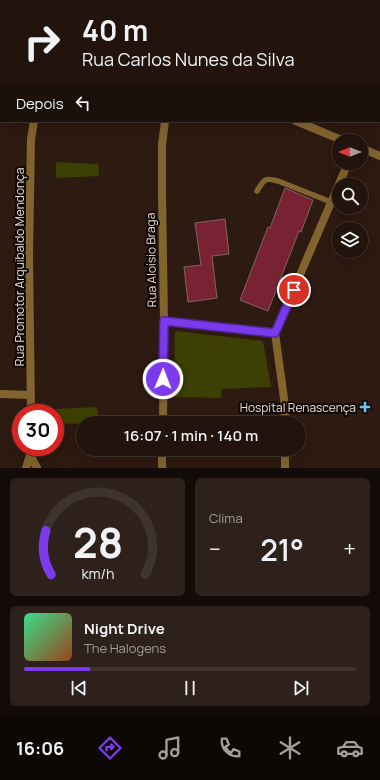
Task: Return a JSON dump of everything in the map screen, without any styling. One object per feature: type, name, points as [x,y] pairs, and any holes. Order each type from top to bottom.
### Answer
[{"type":"street","name":"Rua Promotor Arquibaldo Mendonça","points":[[31,404],[29,255],[31,139],[34,122]]},
{"type":"street","name":"Rua Aloísio Braga","points":[[163,416],[164,321],[162,145],[165,122]]},
{"type":"street","points":[[298,122],[332,136]]},
{"type":"street","points":[[368,151],[380,156]]},
{"type":"street","points":[[285,416],[275,333],[332,202]]},
{"type":"street","points":[[164,321],[275,333]]},
{"type":"street","points":[[0,394],[31,395]]},
{"type":"street","points":[[26,468],[29,456]]},
{"type":"street","points":[[32,456],[37,468]]},
{"type":"street","points":[[162,456],[162,468]]},
{"type":"street","points":[[285,456],[285,468]]},
{"type":"lane","points":[[257,191],[263,181],[266,179],[271,179],[332,202]]},
{"type":"shaded area","points":[[56,162],[98,164],[99,176],[56,178]]},
{"type":"shaded area","points":[[175,331],[263,341],[271,387],[222,389],[221,398],[174,397]]},
{"type":"shaded area","points":[[97,407],[98,416],[76,416],[76,424],[64,424],[64,408]]},
{"type":"building","points":[[285,188],[313,200],[301,232],[299,231],[268,311],[240,300],[268,227],[270,228]]},
{"type":"building","points":[[225,219],[229,254],[212,256],[217,298],[188,302],[184,267],[201,265],[195,223]]},
{"type":"place","name":"Hospital Renascença","points":[[365,407]]},
{"type":"route","points":[[163,379],[164,321],[275,333],[294,290]]}]
